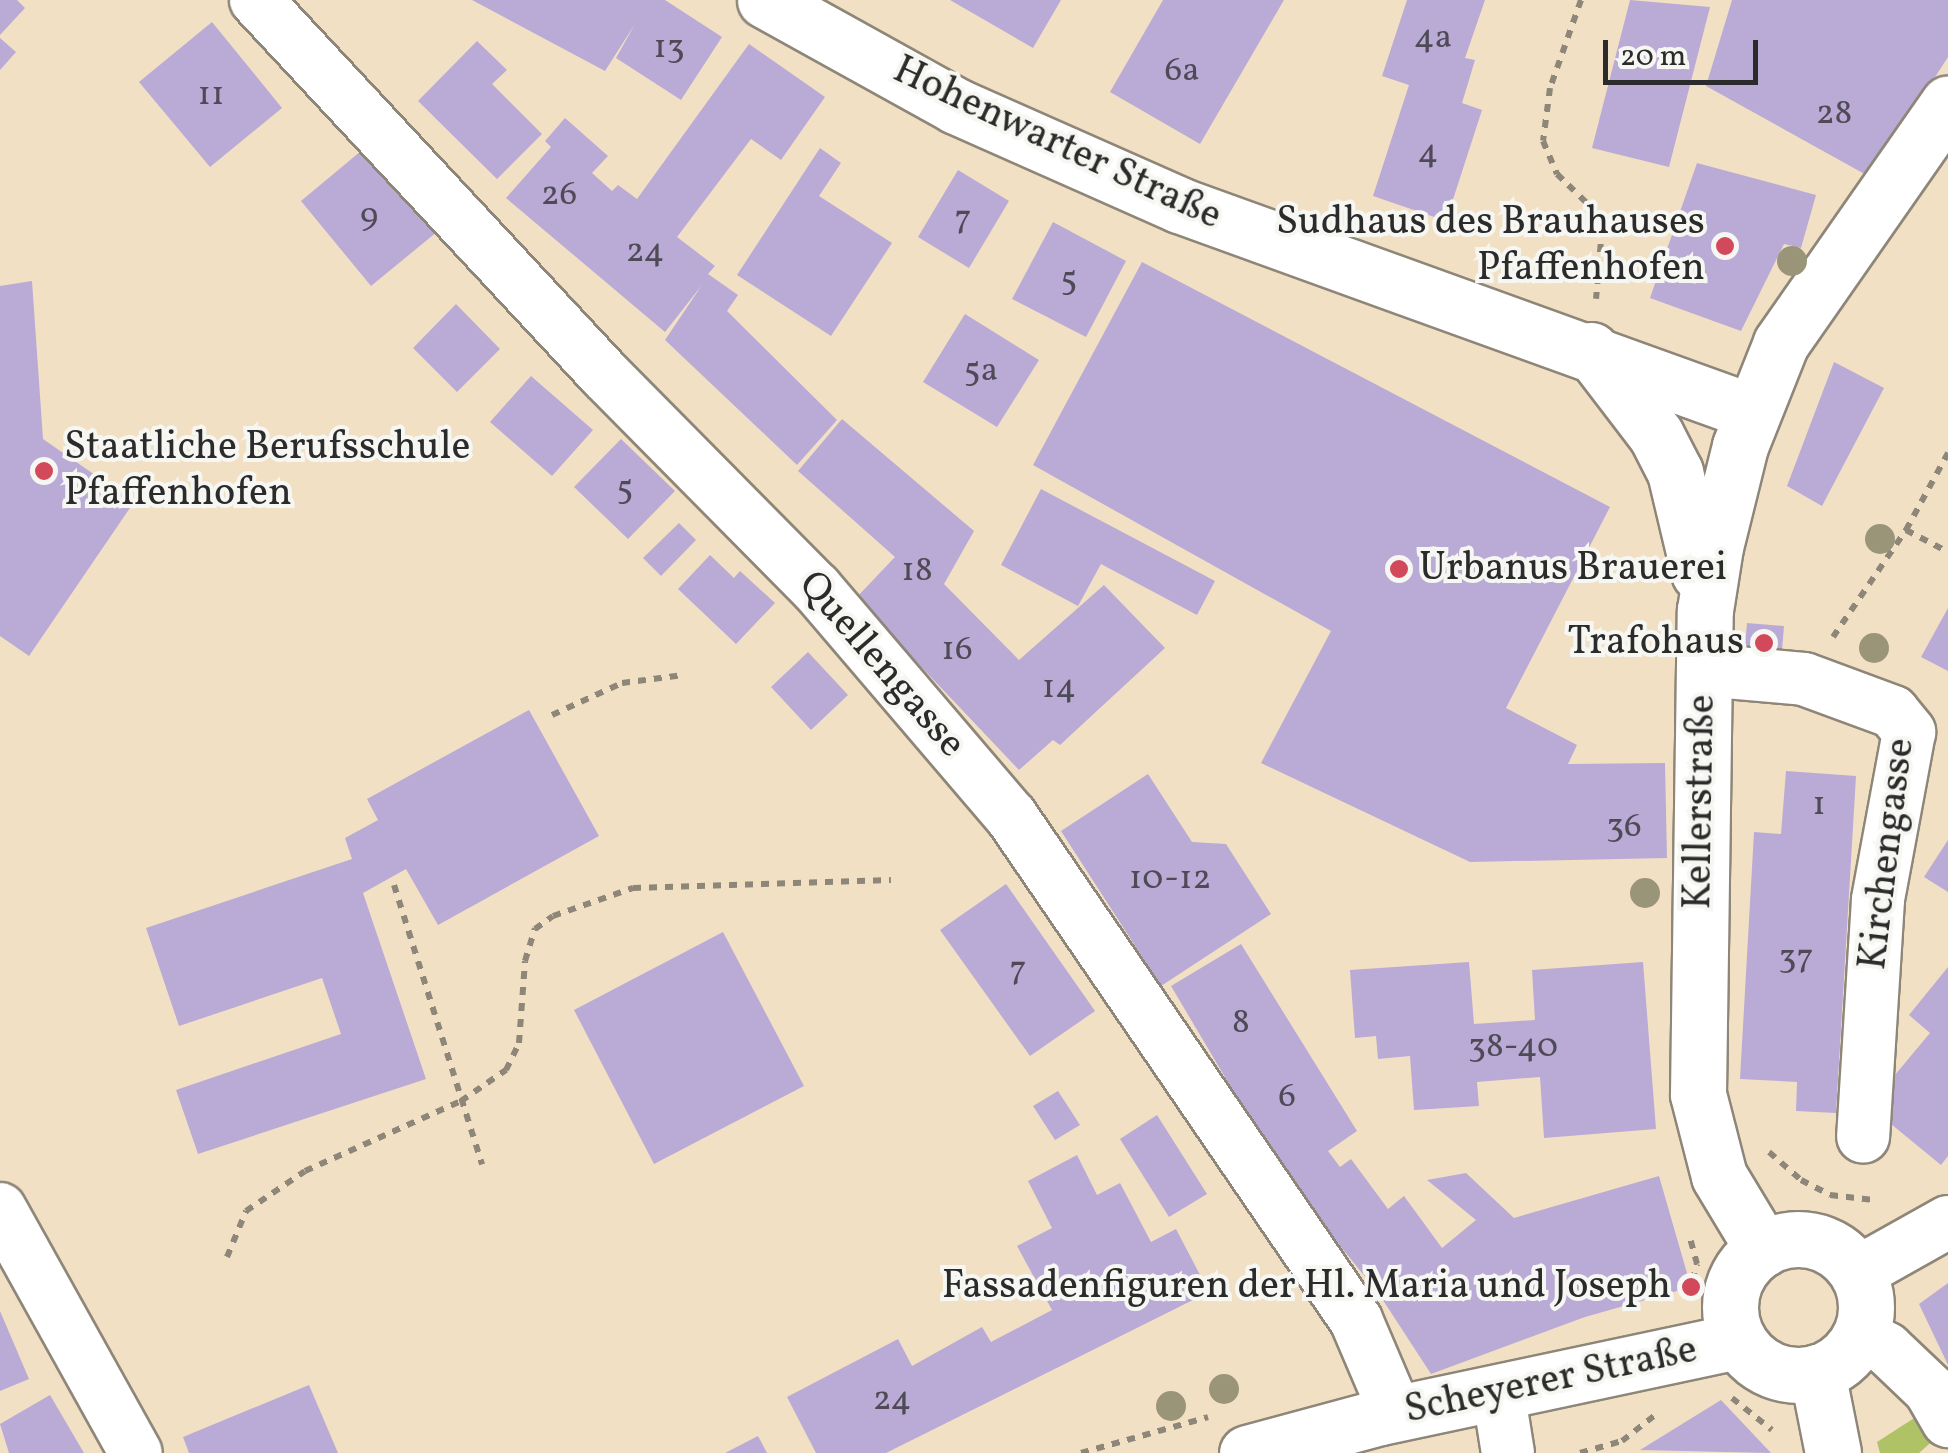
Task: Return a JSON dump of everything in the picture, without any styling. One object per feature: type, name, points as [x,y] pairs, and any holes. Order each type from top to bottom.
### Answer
[{"type":"street","name":"Quellengasse","points":[[256,0],[605,374],[816,588],[1011,816],[1356,1320],[1396,1414]]},
{"type":"street","name":"Hohenwarter Straße","points":[[765,0],[956,106],[1093,169],[1253,232],[1591,350],[1752,412]]},
{"type":"street","name":"Kellerstraße","points":[[1763,1249],[1718,1176],[1698,1094],[1705,610],[1721,517],[1752,412],[1781,343],[1948,104]]},
{"type":"street","points":[[1591,350],[1656,435],[1675,472],[1705,610]]},
{"type":"street","name":"Kirchengasse","points":[[1704,670],[1804,679],[1893,712],[1909,732],[1878,900],[1863,1137]]},
{"type":"street","points":[[0,1209],[136,1453]]},
{"type":"street","points":[[1857,1273],[1948,1222]]},
{"type":"street","points":[[1805,1239],[1844,1256],[1857,1273],[1866,1310],[1860,1335],[1842,1358],[1817,1372],[1768,1368],[1738,1340],[1730,1300],[1741,1270],[1763,1249],[1805,1239]]},
{"type":"street","points":[[1860,1335],[1887,1348],[1930,1390],[1948,1421]]},
{"type":"street","name":"Scheyerer Straße","points":[[1247,1453],[1396,1414],[1499,1396],[1738,1340]]},
{"type":"street","points":[[1808,1449],[1817,1372]]},
{"type":"street","points":[[1499,1396],[1508,1453]]},
{"type":"path","points":[[1582,0],[1550,88],[1542,142],[1557,174],[1596,212],[1602,228],[1591,350]]},
{"type":"path","points":[[1804,679],[1906,530],[1948,454]]},
{"type":"path","points":[[1906,530],[1948,552]]},
{"type":"path","points":[[552,715],[622,684],[683,675]]},
{"type":"path","points":[[226,1257],[246,1211],[305,1171],[461,1100],[506,1070],[518,1042],[525,961],[535,929],[553,916],[633,888],[892,880]]},
{"type":"path","points":[[394,885],[482,1164]]},
{"type":"path","points":[[1684,1301],[1695,1287],[1696,1264],[1686,1225]]},
{"type":"path","points":[[1714,1392],[1743,1402],[1808,1449]]},
{"type":"green space","points":[[1919,1415],[1937,1437],[1919,1453],[1880,1453],[1877,1442]]},
{"type":"building","points":[[0,0],[17,0],[25,8],[0,35]]},
{"type":"building","points":[[472,0],[665,0],[722,37],[681,100],[616,58],[635,24],[605,71]]},
{"type":"building","points":[[950,0],[1061,0],[1033,48]]},
{"type":"building","points":[[1163,0],[1284,0],[1200,144],[1110,92]]},
{"type":"building","points":[[1407,0],[1485,0],[1465,58],[1475,60],[1462,103],[1482,110],[1446,221],[1373,196],[1409,85],[1382,76]]},
{"type":"building","points":[[1630,0],[1710,7],[1669,167],[1592,148]]},
{"type":"building","points":[[1732,0],[1948,0],[1948,57],[1870,177],[1706,86]]},
{"type":"building","points":[[212,22],[282,108],[210,167],[139,82]]},
{"type":"building","points":[[0,38],[16,52],[0,70]]},
{"type":"building","points":[[477,41],[507,70],[492,84],[542,134],[497,179],[418,101]]},
{"type":"building","points":[[749,44],[825,97],[781,160],[751,139],[677,237],[715,266],[708,274],[738,295],[727,311],[837,420],[797,465],[665,340],[702,285],[665,332],[506,198],[551,147],[545,141],[565,118],[608,156],[592,173],[612,191],[618,185],[637,199]]},
{"type":"building","points":[[367,146],[438,231],[371,286],[301,201]]},
{"type":"building","points":[[820,148],[841,163],[819,196],[892,243],[831,336],[737,275]]},
{"type":"building","name":"Sudhaus des Brauhauses Pfaffenhofen","points":[[1697,163],[1816,195],[1801,248],[1784,244],[1741,331],[1650,298]]},
{"type":"building","points":[[958,170],[1009,201],[969,268],[918,237]]},
{"type":"building","points":[[1053,222],[1126,261],[1086,337],[1012,299]]},
{"type":"building","name":"Urbanus Brauerei","points":[[1142,262],[1610,507],[1506,708],[1577,745],[1568,764],[1665,763],[1667,858],[1470,862],[1261,763],[1331,631],[1033,465]]},
{"type":"building","name":"Staatliche Berufsschule Pfaffenhofen","points":[[32,281],[43,439],[134,502],[29,656],[0,636],[0,286]]},
{"type":"building","points":[[456,304],[500,349],[457,392],[413,348]]},
{"type":"building","points":[[965,314],[1039,360],[997,427],[923,382]]},
{"type":"building","points":[[1834,362],[1884,388],[1822,506],[1787,486]]},
{"type":"building","points":[[531,376],[593,430],[552,476],[490,422]]},
{"type":"building","points":[[842,419],[974,531],[944,584],[1019,660],[1104,585],[1165,648],[1060,745],[1053,740],[1019,770],[856,598],[895,557],[798,471]]},
{"type":"building","points":[[621,439],[675,491],[628,539],[574,487]]},
{"type":"building","points":[[1041,489],[1215,581],[1197,615],[1101,564],[1078,606],[1001,565]]},
{"type":"building","points":[[679,523],[696,540],[661,576],[643,558]]},
{"type":"building","points":[[710,555],[734,578],[740,571],[775,603],[736,644],[678,589]]},
{"type":"building","points":[[1948,608],[1948,671],[1921,657]]},
{"type":"building","name":"Trafohaus","points":[[1747,623],[1784,626],[1781,663],[1744,659]]},
{"type":"building","points":[[808,652],[848,695],[811,730],[771,687]]},
{"type":"building","points":[[529,710],[599,836],[438,925],[406,869],[363,893],[426,1079],[198,1154],[176,1090],[341,1034],[322,978],[179,1026],[146,928],[352,859],[345,838],[378,820],[367,799]]},
{"type":"building","points":[[1786,771],[1856,776],[1836,1113],[1796,1111],[1797,1082],[1740,1079],[1754,832],[1781,834]]},
{"type":"building","points":[[1148,774],[1192,842],[1226,844],[1271,914],[1161,986],[1061,831]]},
{"type":"building","points":[[1948,840],[1948,892],[1924,877]]},
{"type":"building","points":[[1006,884],[1095,1011],[1030,1056],[940,930]]},
{"type":"building","points":[[723,932],[804,1086],[654,1164],[574,1010]]},
{"type":"building","points":[[1241,944],[1357,1131],[1328,1151],[1340,1167],[1351,1159],[1388,1209],[1404,1196],[1442,1248],[1476,1220],[1427,1180],[1466,1173],[1514,1218],[1659,1176],[1691,1287],[1585,1317],[1431,1374],[1379,1294],[1283,1175],[1171,986]]},
{"type":"building","points":[[1469,962],[1474,1024],[1535,1020],[1532,970],[1643,962],[1656,1129],[1544,1138],[1540,1077],[1477,1082],[1479,1106],[1414,1110],[1410,1056],[1378,1059],[1376,1036],[1355,1038],[1350,970]]},
{"type":"building","points":[[1948,967],[1948,1156],[1941,1165],[1869,1106],[1930,1033],[1909,1015]]},
{"type":"building","points":[[1058,1091],[1080,1125],[1055,1140],[1033,1106]]},
{"type":"building","points":[[1157,1115],[1207,1194],[1169,1217],[1120,1139]]},
{"type":"building","points":[[1077,1155],[1097,1195],[1120,1183],[1151,1242],[1176,1229],[1209,1292],[886,1453],[816,1453],[787,1397],[898,1339],[912,1366],[982,1327],[991,1342],[1052,1310],[1017,1246],[1052,1228],[1028,1181]]},
{"type":"building","points":[[1948,1283],[1948,1365],[1919,1304]]},
{"type":"building","points":[[0,1311],[29,1379],[0,1391]]},
{"type":"building","points":[[309,1385],[338,1453],[189,1453],[183,1437]]},
{"type":"building","points":[[50,1395],[84,1453],[9,1453],[0,1424]]},
{"type":"building","points":[[1721,1400],[1771,1453],[1640,1450]]},
{"type":"building","points":[[758,1436],[767,1453],[725,1453]]},
{"type":"place","name":"Sudhaus des Brauhauses Pfaffenhofen","points":[[1725,246]]},
{"type":"place","name":"Staatliche Berufsschule Pfaffenhofen","points":[[44,471]]},
{"type":"place","name":"Urbanus Brauerei","points":[[1399,569]]},
{"type":"place","name":"Trafohaus","points":[[1764,643]]},
{"type":"place","name":"Fassadenfiguren der Hl. Maria und Joseph","points":[[1691,1287]]}]
